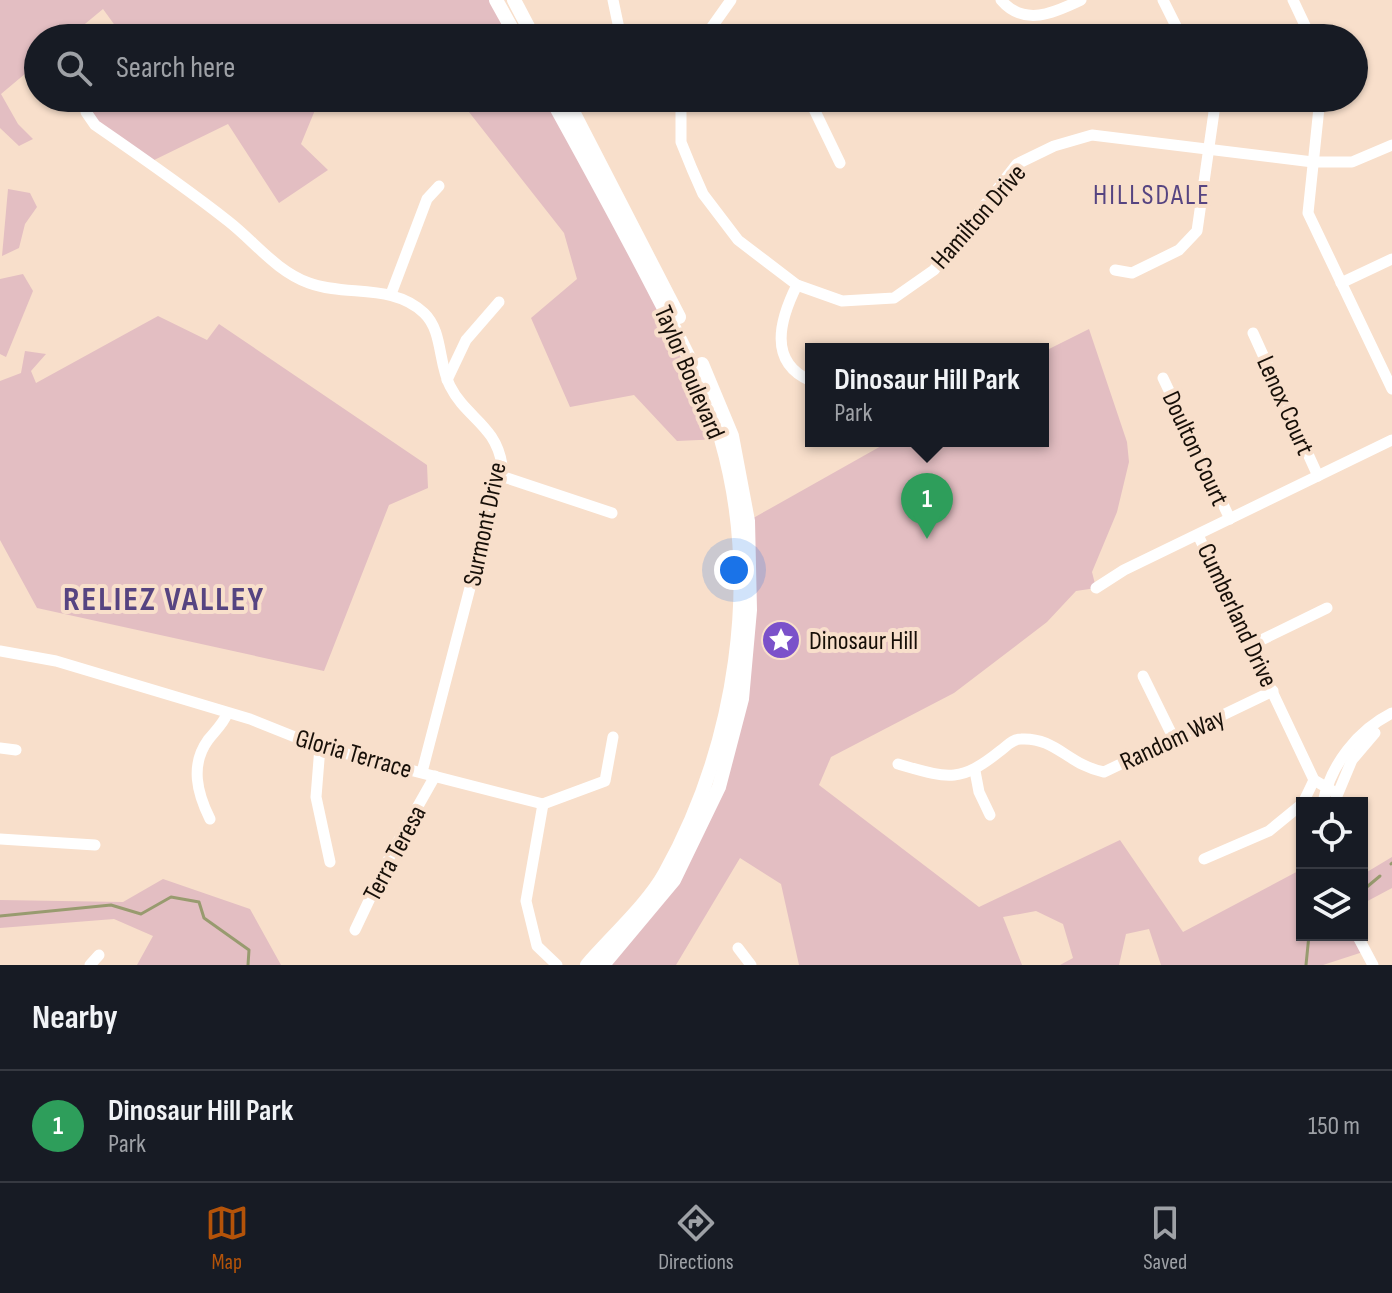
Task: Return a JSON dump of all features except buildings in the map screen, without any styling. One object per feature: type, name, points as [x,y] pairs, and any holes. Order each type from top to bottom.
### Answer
[{"type":"main road","points":[[496,0],[509,24]]},
{"type":"main road","points":[[514,0],[527,24]]},
{"type":"main road","name":"Taylor Boulevard","points":[[558,112],[688,356],[721,439],[737,522],[739,616],[731,698],[707,781],[664,875],[587,965]]},
{"type":"main road","name":"Taylor Boulevard","points":[[573,112],[698,355],[732,436],[748,521],[750,610],[742,699],[719,787],[674,880],[603,965]]},
{"type":"street","points":[[613,0],[618,24]]},
{"type":"street","points":[[713,24],[731,0]]},
{"type":"street","points":[[1001,0],[1020,15],[1039,17],[1081,0]]},
{"type":"street","points":[[1163,0],[1175,24]]},
{"type":"street","points":[[1293,0],[1304,24]]},
{"type":"street","name":"Surmont Drive","points":[[86,112],[95,125],[241,231],[286,272],[322,286],[391,294],[425,314],[436,331],[440,362],[447,380],[499,447],[502,465],[422,772]]},
{"type":"street","name":"Hamilton Drive","points":[[680,112],[681,142],[703,194],[738,240],[797,285],[842,301],[894,298],[934,270],[1017,164],[1054,146],[1092,135],[1313,162],[1352,162],[1392,145]]},
{"type":"street","points":[[815,112],[840,163]]},
{"type":"street","points":[[1115,270],[1132,273],[1179,250],[1197,231],[1214,112]]},
{"type":"street","points":[[1318,112],[1308,213],[1392,389]]},
{"type":"street","points":[[391,294],[427,199],[439,186]]},
{"type":"street","points":[[1341,283],[1392,259]]},
{"type":"street","points":[[797,285],[782,315],[784,357],[797,375],[805,378]]},
{"type":"street","points":[[447,380],[466,340],[499,302]]},
{"type":"street","name":"Lenox Court","points":[[1253,333],[1318,476]]},
{"type":"street","name":"Doulton Court","points":[[1163,378],[1230,519]]},
{"type":"street","name":"Cumberland Drive","points":[[1314,780],[1198,535],[1392,440]]},
{"type":"street","points":[[498,475],[612,513]]},
{"type":"street","points":[[1096,588],[1124,570],[1198,535]]},
{"type":"street","points":[[1251,645],[1327,608]]},
{"type":"street","name":"Gloria Terrace","points":[[0,651],[56,661],[250,719],[320,747],[543,804]]},
{"type":"street","points":[[1143,676],[1174,739]]},
{"type":"street","name":"Random Way","points":[[975,771],[1016,739],[1042,739],[1082,768],[1104,772],[1273,691]]},
{"type":"street","points":[[1332,795],[1343,757],[1358,737],[1392,713]]},
{"type":"street","points":[[210,819],[199,795],[197,769],[204,746],[227,714]]},
{"type":"street","points":[[1332,795],[1365,742],[1392,720]]},
{"type":"street","points":[[557,965],[537,946],[526,901],[543,804],[605,781],[613,737]]},
{"type":"street","points":[[320,747],[316,797],[330,862]]},
{"type":"street","points":[[0,748],[16,750]]},
{"type":"street","points":[[898,764],[948,778],[975,771],[979,792],[990,815]]},
{"type":"street","name":"Terra Teresa","points":[[355,930],[392,852],[435,776]]},
{"type":"street","points":[[1306,797],[1314,780],[1332,795]]},
{"type":"street","points":[[1204,859],[1269,831],[1296,809]]},
{"type":"street","points":[[0,839],[95,845]]},
{"type":"street","points":[[1360,941],[1373,965]]},
{"type":"street","points":[[738,948],[751,965]]},
{"type":"street","points":[[90,965],[99,955]]},
{"type":"shaded area","points":[[0,0],[496,0],[509,24],[114,24],[103,9],[85,24],[24,24],[24,75],[1,94],[18,124],[33,139],[19,146],[0,128]]},
{"type":"shaded area","points":[[86,112],[314,112],[301,144],[328,170],[279,203],[228,124],[148,163]]},
{"type":"shaded area","points":[[469,112],[559,112],[608,199],[721,439],[677,441],[634,395],[570,407],[531,318],[577,279],[564,233]]},
{"type":"shaded area","points":[[8,189],[30,193],[37,207],[25,224],[19,248],[2,256]]},
{"type":"shaded area","points":[[23,274],[33,291],[6,357],[0,354],[0,279]]},
{"type":"shaded area","points":[[158,316],[207,340],[219,324],[427,465],[428,488],[389,505],[324,671],[37,608],[0,540],[0,381],[21,373],[25,351],[46,354],[31,371],[36,383]]},
{"type":"shaded area","points":[[1089,329],[1127,442],[1129,462],[1117,512],[1092,572],[1096,588],[1076,591],[1047,622],[954,693],[831,757],[819,785],[979,907],[1120,840],[1183,932],[1296,872],[1296,941],[1360,941],[1366,951],[1323,965],[1161,965],[1149,929],[1126,934],[1119,965],[1060,965],[1073,958],[1063,924],[1036,911],[1003,917],[1022,965],[799,965],[781,884],[740,858],[676,965],[603,965],[719,787],[748,521],[879,447],[1049,447],[1049,349]]},
{"type":"shaded area","points":[[1392,857],[1392,888],[1368,901],[1368,871]]},
{"type":"shaded area","points":[[163,879],[250,909],[281,965],[137,965],[153,936],[114,919],[0,928],[0,900],[123,902]]},
{"type":"waterway","points":[[1368,886],[1380,876]]},
{"type":"waterway","points":[[0,916],[111,905],[141,914],[171,897],[199,902],[204,918],[249,950],[248,965]]},
{"type":"waterway","points":[[1306,965],[1308,941]]},
{"type":"place","name":"Dinosaur Hill Park","points":[[927,539]]},
{"type":"place","name":"Dinosaur Hill","points":[[781,640]]},
{"type":"district","name":"HILLSDALE","points":[[1152,194]]},
{"type":"district","name":"RELIEZ VALLEY","points":[[164,598]]}]
